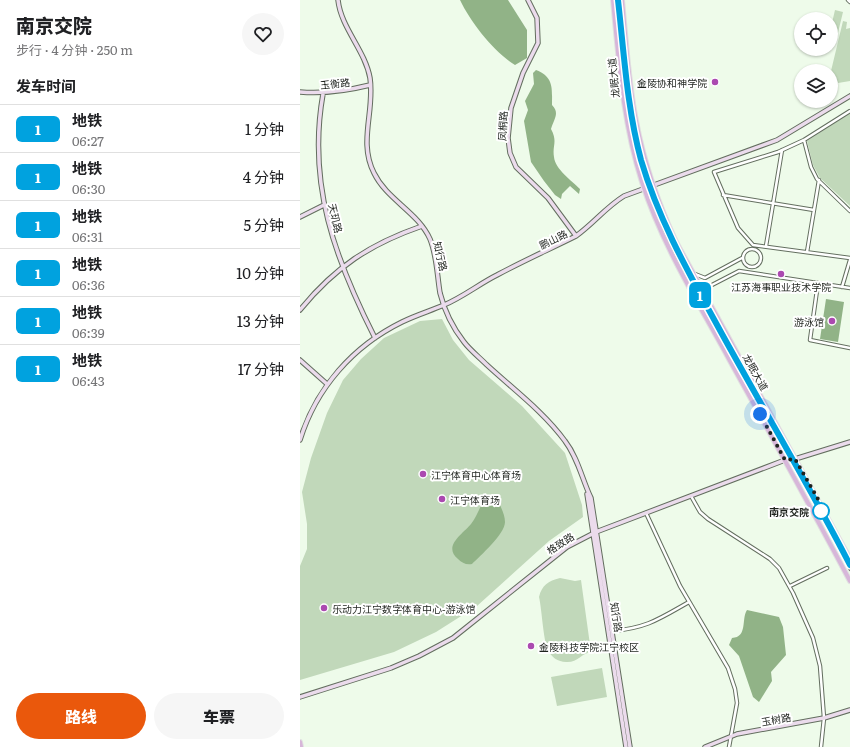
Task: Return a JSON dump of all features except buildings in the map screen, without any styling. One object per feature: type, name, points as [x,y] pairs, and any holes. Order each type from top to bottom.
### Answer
[{"type":"main road","name":"龙眠大道","points":[[613,0],[622,94],[627,124],[644,188],[669,248],[850,580]]},
{"type":"main road","name":"龙眠大道","points":[[622,0],[634,107],[642,151],[665,218],[693,274],[850,559]]},
{"type":"main road","points":[[300,742],[301,747]]},
{"type":"street","name":"知行路","points":[[338,0],[347,26],[367,67],[370,84],[366,144],[368,160],[378,181],[383,188],[422,226],[431,241],[440,294],[444,305],[464,342],[551,423],[565,440],[580,468],[587,491],[630,747]]},
{"type":"street","name":"凤桐路","points":[[528,0],[536,18],[538,43],[523,73],[510,108],[508,138],[510,154],[516,167],[548,198],[576,236]]},
{"type":"street","name":"玉衡路","points":[[300,92],[323,94],[354,89],[370,84]]},
{"type":"street","name":"天玑路","points":[[323,94],[319,139],[320,173],[324,205],[335,249],[375,338]]},
{"type":"street","name":"鹏山路","points":[[300,440],[311,410],[326,384],[346,362],[375,338],[403,321],[444,305],[497,275],[576,236],[609,206],[644,188],[778,140],[850,96]]},
{"type":"street","points":[[752,249],[752,245],[738,228],[714,172],[782,150],[804,140],[850,111]]},
{"type":"street","points":[[804,140],[811,167],[819,180],[850,211]]},
{"type":"street","points":[[766,246],[782,150]]},
{"type":"street","points":[[807,252],[819,180]]},
{"type":"street","points":[[723,195],[814,210]]},
{"type":"street","points":[[300,217],[324,205]]},
{"type":"street","points":[[300,310],[321,285],[342,266],[377,244],[422,226]]},
{"type":"street","points":[[752,245],[850,259],[842,287]]},
{"type":"street","points":[[693,274],[705,278],[742,258],[744,253],[752,249]]},
{"type":"street","points":[[750,267],[759,264],[761,258],[759,253],[752,249]]},
{"type":"street","points":[[742,258],[745,264],[750,267]]},
{"type":"street","points":[[749,272],[750,267]]},
{"type":"street","points":[[707,299],[710,286],[739,270],[850,288]]},
{"type":"street","points":[[818,283],[810,340],[850,348]]},
{"type":"street","points":[[300,360],[326,384]]},
{"type":"street","name":"格致路","points":[[300,697],[391,668],[419,656],[453,638],[561,551],[594,533],[785,460],[795,459],[850,442]]},
{"type":"street","points":[[691,496],[700,512],[770,559],[779,568],[790,586],[813,638],[820,666],[824,718],[821,747]]},
{"type":"street","points":[[646,513],[689,602],[728,668],[735,689],[737,703],[729,747]]},
{"type":"street","name":"知行路","points":[[594,533],[626,747]]},
{"type":"street","points":[[790,586],[827,568]]},
{"type":"street","points":[[611,631],[631,629],[654,622],[689,602]]},
{"type":"street","name":"玉树路","points":[[706,747],[730,736],[824,718],[850,710]]},
{"type":"shaded area","points":[[460,0],[508,0],[527,30],[527,58],[515,65],[499,53],[470,18]]},
{"type":"shaded area","points":[[835,10],[843,12],[838,33],[838,12],[835,12]]},
{"type":"shaded area","points":[[843,21],[847,22],[846,29],[850,28],[850,81],[838,83],[838,64],[833,64],[835,56],[838,56],[838,42]]},
{"type":"shaded area","points":[[536,70],[546,76],[552,88],[552,105],[556,111],[551,129],[554,137],[555,161],[557,166],[580,189],[579,194],[570,186],[562,194],[561,199],[555,195],[531,162],[524,121],[528,110],[525,101],[534,84],[533,73]]},
{"type":"shaded area","points":[[850,113],[850,206],[820,178],[813,165],[807,141]]},
{"type":"shaded area","name":"游泳馆","points":[[826,299],[844,302],[838,342],[820,339]]},
{"type":"shaded area","name":"江宁体育场","points":[[442,319],[453,340],[469,360],[522,406],[565,453],[582,505],[583,517],[549,541],[477,606],[436,632],[394,652],[300,680],[300,566],[307,549],[307,524],[302,492],[311,458],[327,413],[343,380],[361,359],[384,338],[420,321]]},
{"type":"shaded area","points":[[491,496],[497,498],[505,519],[504,527],[492,544],[472,564],[464,563],[454,554],[452,549],[453,545],[471,524],[484,502]]},
{"type":"shaded area","points":[[560,578],[575,581],[581,580],[591,652],[570,662],[563,662],[555,659],[548,650],[539,597],[546,584]]},
{"type":"shaded area","points":[[747,610],[779,617],[783,627],[786,655],[771,672],[772,681],[759,702],[753,697],[739,656],[729,645],[732,638],[737,637],[742,631]]},
{"type":"shaded area","points":[[602,668],[607,697],[557,706],[551,677]]},
{"type":"railway","points":[[616,0],[624,76],[632,126],[644,176],[652,200],[674,251],[691,283],[850,570]]},
{"type":"metro line","name":"1","points":[[618,0],[626,82],[636,140],[653,196],[665,226],[674,246],[719,329],[773,426],[806,481],[850,565]]},
{"type":"place","name":"金陵协和神学院","points":[[715,82]]},
{"type":"place","name":"江苏海事职业技术学院","points":[[781,274]]},
{"type":"place","name":"游泳馆","points":[[832,321]]},
{"type":"place","name":"江宁体育中心体育场","points":[[423,474]]},
{"type":"place","name":"江宁体育场","points":[[442,499]]},
{"type":"place","name":"南京交院","points":[[821,511]]},
{"type":"place","name":"乐动力江宁数字体育中心-游泳馆","points":[[324,608]]},
{"type":"place","name":"金陵科技学院江宁校区","points":[[531,646]]},
{"type":"route","points":[[760,414],[785,460],[795,459],[822,506],[821,511]]}]
